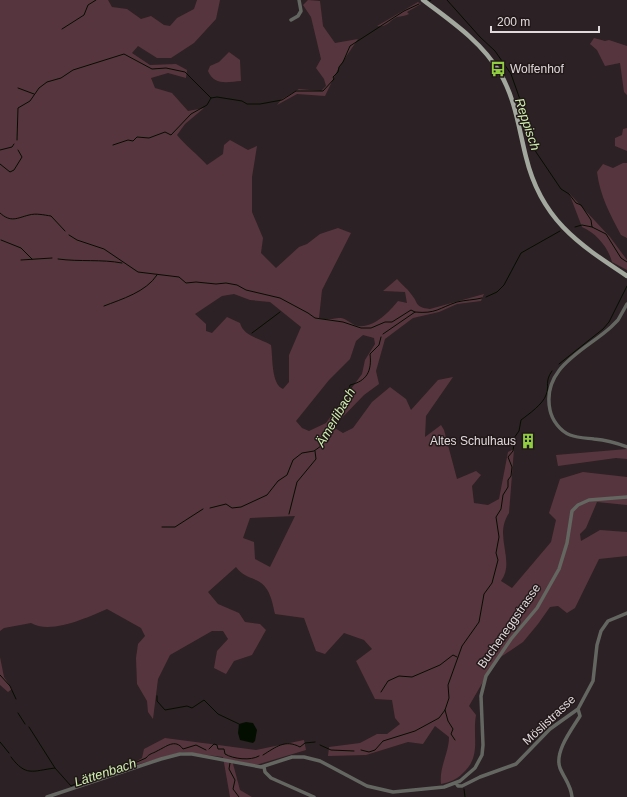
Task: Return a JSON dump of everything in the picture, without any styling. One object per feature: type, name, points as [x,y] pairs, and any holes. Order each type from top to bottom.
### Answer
[{"type":"main road","points":[[423,0],[471,38],[498,69],[512,103],[526,160],[537,192],[554,218],[582,244],[627,276]]},
{"type":"street","points":[[291,20],[298,16],[301,11],[299,0]]},
{"type":"street","points":[[627,304],[618,320],[611,327],[557,371],[551,384],[549,404],[553,417],[565,432],[574,436],[602,440],[627,447]]},
{"type":"street","name":"Bucheneggstrasse","points":[[264,767],[292,757],[304,756],[320,762],[367,786],[393,792],[404,792],[456,783],[473,771],[482,757],[481,696],[486,676],[515,634],[537,608],[559,569],[567,543],[572,511],[578,505],[589,500],[627,497]]},
{"type":"street","name":"Möslistrasse","points":[[456,783],[458,786],[462,786],[480,777],[516,764],[550,730],[578,709],[593,681],[597,645],[601,631],[608,621],[627,613]]},
{"type":"street","points":[[572,797],[569,783],[560,767],[559,759],[568,734],[580,716],[578,709]]},
{"type":"street","points":[[47,797],[180,754],[206,756],[264,767],[265,772],[271,778],[314,797]]},
{"type":"shaded area","points":[[0,0],[108,0],[112,7],[127,9],[141,19],[151,16],[164,25],[170,26],[177,18],[194,9],[197,0],[220,0],[216,19],[194,43],[171,58],[157,58],[138,46],[132,53],[150,65],[176,64],[187,70],[186,78],[168,73],[151,78],[155,88],[172,93],[188,111],[204,108],[185,124],[177,135],[207,165],[223,154],[224,145],[230,140],[248,150],[257,146],[252,177],[252,212],[263,238],[261,253],[276,268],[299,247],[307,244],[320,234],[338,228],[351,233],[322,290],[319,318],[341,318],[358,326],[364,326],[375,322],[386,314],[398,301],[407,303],[405,292],[383,291],[397,279],[419,306],[430,309],[484,294],[481,301],[457,304],[439,312],[413,318],[385,339],[376,371],[379,384],[364,395],[333,427],[343,433],[353,428],[372,402],[390,387],[406,399],[411,410],[438,380],[453,377],[426,416],[425,437],[441,425],[444,430],[457,479],[476,471],[481,475],[472,486],[474,503],[488,505],[499,499],[508,452],[514,449],[509,513],[503,531],[506,565],[505,573],[501,581],[512,588],[551,542],[556,520],[549,513],[560,479],[583,472],[627,477],[627,505],[597,502],[586,528],[580,534],[581,541],[600,530],[627,532],[627,556],[599,559],[575,608],[567,613],[558,606],[550,607],[523,642],[495,661],[469,706],[476,715],[475,746],[469,767],[458,777],[441,784],[441,772],[449,743],[449,737],[435,726],[423,744],[408,742],[366,755],[328,756],[329,747],[360,743],[377,734],[387,734],[400,724],[395,718],[392,700],[375,699],[356,661],[372,649],[364,640],[344,633],[325,654],[316,651],[304,618],[275,614],[270,594],[264,586],[243,574],[236,567],[208,592],[218,604],[239,613],[245,622],[260,624],[266,630],[252,655],[234,661],[226,674],[214,668],[217,651],[228,639],[223,631],[212,631],[170,655],[158,679],[153,719],[148,712],[147,701],[137,684],[136,658],[138,644],[145,636],[141,628],[107,609],[69,624],[49,627],[31,623],[4,628],[0,631]],"holes":[[[234,294],[250,300],[270,302],[301,327],[289,355],[289,382],[283,389],[276,382],[274,376],[271,345],[253,337],[242,328],[240,323],[227,317],[212,333],[206,331],[206,324],[195,314],[222,296]],[[363,335],[374,338],[375,344],[365,360],[362,374],[326,423],[309,431],[302,428],[296,421],[329,380],[350,359],[356,341]],[[295,516],[270,567],[255,559],[254,542],[243,538],[250,518]]]},
{"type":"shaded area","points":[[308,0],[320,1],[323,26],[335,43],[358,39],[339,67],[325,96],[297,94],[277,105],[282,99],[299,89],[321,91],[326,86],[324,79],[316,68],[321,59],[311,17],[303,5]]},
{"type":"shaded area","points":[[418,2],[421,4],[407,12],[409,14],[397,17],[383,26],[377,26]]},
{"type":"shaded area","points":[[594,38],[605,41],[609,40],[627,46],[627,95],[624,92],[620,63],[605,66],[597,50],[590,44]]},
{"type":"shaded area","points":[[229,52],[240,60],[241,81],[218,81],[211,76],[208,71],[210,66],[219,62]]},
{"type":"shaded area","points":[[627,128],[627,151],[615,146],[615,138],[622,135],[623,129]]},
{"type":"shaded area","points":[[623,163],[627,163],[627,238],[621,235],[609,212],[600,189],[597,172],[603,164],[613,168]]},
{"type":"shaded area","points":[[569,193],[610,237],[627,260],[627,270],[612,262],[608,251],[601,241],[582,227]]},
{"type":"shaded area","points":[[627,449],[627,459],[616,458],[558,466],[556,455]]},
{"type":"shaded area","points":[[0,657],[4,677],[12,689],[8,692],[0,685]]},
{"type":"shaded area","points":[[246,722],[253,723],[257,730],[255,741],[253,743],[240,740],[238,733],[239,724]]},
{"type":"shaded area","points":[[165,738],[256,750],[304,740],[306,750],[256,765],[232,760],[240,790],[252,797],[230,797],[223,757],[182,752],[132,766],[132,764],[142,758],[144,749]]},
{"type":"waterway","points":[[62,29],[84,15],[88,5],[96,0]]},
{"type":"waterway","name":"Reppisch","points":[[447,0],[480,37],[495,51],[511,74],[523,108],[530,139],[536,152],[561,189],[569,194],[576,203],[581,205],[591,220],[592,227],[606,234],[621,258],[627,262]]},
{"type":"waterway","points":[[17,140],[18,108],[30,101],[39,88],[47,82],[61,78],[73,70],[124,54],[152,69],[166,68],[185,72],[211,98],[217,97],[242,101],[247,104],[260,104],[282,100],[296,91],[323,91],[334,79],[333,77],[338,72],[350,46],[404,11],[419,4]]},
{"type":"waterway","points":[[18,88],[34,94]]},
{"type":"waterway","points":[[113,145],[128,140],[133,141],[137,137],[149,138],[165,132],[171,135],[191,114],[207,105],[211,98]]},
{"type":"waterway","points":[[0,150],[12,147],[14,144]]},
{"type":"waterway","points":[[0,164],[10,172],[14,170],[22,157],[18,150]]},
{"type":"waterway","points":[[0,213],[11,219],[34,214],[51,216],[65,231]]},
{"type":"waterway","name":"Ämerlibach","points":[[575,227],[582,225],[592,227]]},
{"type":"waterway","name":"Ämerlibach","points":[[486,297],[497,292],[504,285],[521,253],[560,231]]},
{"type":"waterway","points":[[69,235],[77,240],[104,249],[138,272],[179,277],[186,283],[226,283],[237,285],[246,290],[280,298],[315,318],[343,322],[361,328],[371,328],[385,322],[392,322],[411,310],[415,312]]},
{"type":"waterway","points":[[1,240],[21,248],[32,259]]},
{"type":"waterway","points":[[21,260],[52,258]]},
{"type":"waterway","points":[[58,259],[122,263]]},
{"type":"waterway","points":[[104,306],[126,298],[147,286],[157,275]]},
{"type":"waterway","name":"Lättenbach","points":[[559,364],[603,329],[609,322],[627,286]]},
{"type":"waterway","name":"Ämerlibach","points":[[383,334],[415,312],[433,311],[457,302],[482,298]]},
{"type":"waterway","points":[[252,333],[280,312]]},
{"type":"waterway","name":"Ämerlibach","points":[[210,508],[226,504],[232,508],[241,507],[267,495],[278,481],[287,475],[293,460],[302,453],[314,451],[321,446],[338,409],[347,397],[350,385],[361,381],[367,374],[370,365],[370,354],[379,345],[381,337]]},
{"type":"waterway","name":"Lättenbach","points":[[514,438],[519,431],[521,420],[542,402],[547,392],[548,378],[552,371]]},
{"type":"waterway","name":"Lättenbach","points":[[361,750],[369,752],[375,750],[383,741],[415,731],[439,718],[445,710],[449,698],[448,685],[462,646],[479,622],[484,594],[492,583],[498,560],[496,553],[499,537],[496,517],[501,509],[503,495],[508,487],[508,480],[511,476],[512,467],[508,457],[513,451],[514,444]]},
{"type":"waterway","points":[[289,514],[297,482],[316,459],[315,451]]},
{"type":"waterway","points":[[162,527],[175,527],[203,509]]},
{"type":"waterway","points":[[381,692],[388,681],[399,676],[412,677],[440,665],[453,655],[457,657]]},
{"type":"waterway","points":[[0,675],[10,686],[16,699]]},
{"type":"waterway","points":[[157,696],[157,701],[165,710],[187,706],[192,708],[204,700],[218,714],[239,724]]},
{"type":"waterway","points":[[445,710],[448,721],[453,729],[451,734],[455,740]]},
{"type":"waterway","points":[[18,713],[25,724]]},
{"type":"waterway","points":[[29,727],[55,768]]},
{"type":"waterway","points":[[0,742],[9,753]]},
{"type":"waterway","name":"Lättenbach","points":[[263,755],[281,745],[290,744],[300,747],[305,743],[315,742]]},
{"type":"waterway","name":"Lättenbach","points":[[11,757],[21,768],[25,770],[35,771],[55,768],[71,786],[92,776],[121,769],[146,758],[150,754],[170,744],[177,744],[183,749],[196,745],[206,750]]},
{"type":"waterway","name":"Lättenbach","points":[[209,749],[214,744],[217,745],[218,749],[224,749],[225,754],[233,757],[247,759],[256,758],[259,756]]},
{"type":"waterway","name":"Lättenbach","points":[[320,745],[331,750],[354,751]]},
{"type":"waterway","points":[[230,763],[229,769],[235,780],[233,789],[239,797]]},
{"type":"waterway","points":[[464,789],[465,797]]},
{"type":"place","name":"Wolfenhof","points":[[498,69]]},
{"type":"place","name":"Altes Schulhaus","points":[[528,441]]}]
